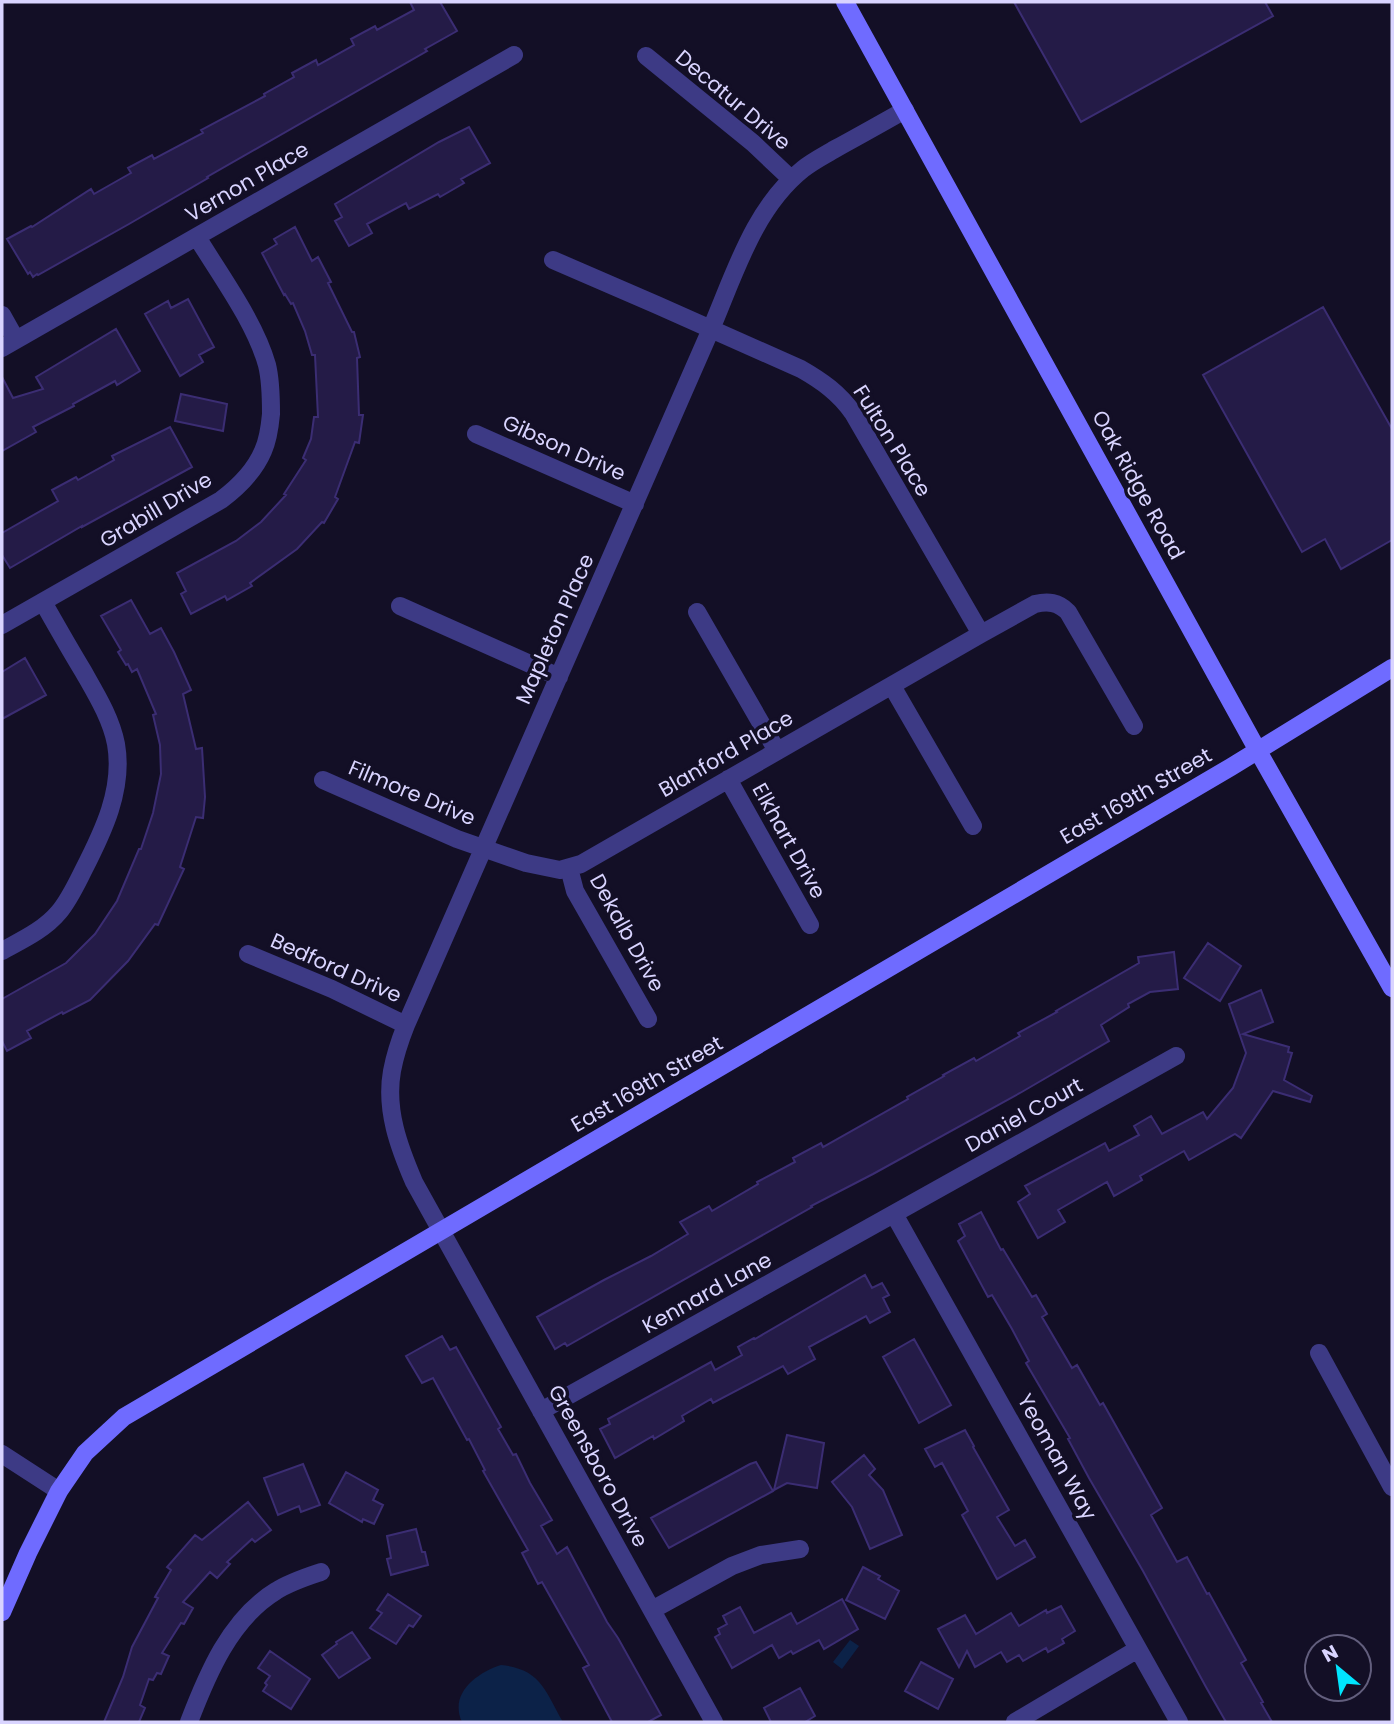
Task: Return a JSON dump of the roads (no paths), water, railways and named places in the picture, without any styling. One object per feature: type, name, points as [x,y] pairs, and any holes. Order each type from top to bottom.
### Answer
[{"type":"street","name":"Oak Ridge Road","points":[[845,2],[1258,751],[1392,988]]},
{"type":"street","name":"Vernon Place","points":[[9,344],[514,55]]},
{"type":"street","name":"Decatur Drive","points":[[646,57],[753,143],[791,179]]},
{"type":"street","name":"Mapleton Place","points":[[442,1231],[414,1182],[394,1132],[390,1099],[391,1074],[405,1024],[756,226],[772,200],[806,167],[905,110]]},
{"type":"street","name":"Grabill Drive","points":[[2,625],[221,500],[253,467],[263,451],[270,423],[271,395],[267,366],[245,316],[197,237]]},
{"type":"street","name":"Fulton Place","points":[[553,260],[819,379],[845,402],[981,634]]},
{"type":"street","points":[[2,316],[9,344]]},
{"type":"street","name":"Gibson Drive","points":[[476,433],[635,504]]},
{"type":"street","points":[[2,951],[43,928],[68,899],[107,817],[115,794],[118,769],[116,743],[108,719],[43,602]]},
{"type":"street","name":"Blanford Place","points":[[569,868],[581,864],[1035,604],[1052,603],[1068,612],[1134,726]]},
{"type":"street","points":[[400,606],[559,677]]},
{"type":"street","points":[[697,612],[777,751]]},
{"type":"street","name":"East 169th Street","points":[[2,1612],[59,1491],[85,1453],[124,1417],[1258,751],[1392,668]]},
{"type":"street","points":[[892,686],[973,826]]},
{"type":"street","name":"Elkhart Drive","points":[[728,779],[810,925]]},
{"type":"street","name":"Filmore Drive","points":[[323,780],[457,839],[484,848]]},
{"type":"street","points":[[484,848],[526,863],[552,869],[569,868]]},
{"type":"street","name":"Dekalb Drive","points":[[569,868],[575,891],[648,1019]]},
{"type":"street","name":"Bedford Drive","points":[[248,954],[332,989],[405,1024]]},
{"type":"street","name":"Daniel Court","points":[[894,1214],[1176,1056]]},
{"type":"street","name":"Kennard Lane","points":[[541,1411],[894,1214]]},
{"type":"street","name":"Yeoman Way","points":[[894,1214],[1178,1722]]},
{"type":"street","name":"Greensboro Drive","points":[[442,1231],[714,1722]]},
{"type":"street","points":[[1319,1353],[1392,1487]]},
{"type":"street","points":[[2,1454],[59,1491]]},
{"type":"street","points":[[652,1610],[732,1566],[761,1555],[800,1549]]},
{"type":"street","points":[[188,1722],[218,1656],[238,1625],[274,1592],[321,1572]]},
{"type":"street","points":[[1014,1722],[1138,1649]]},
{"type":"water","points":[[850,1640],[859,1646],[842,1669],[833,1662]]},
{"type":"water","points":[[501,1665],[525,1671],[540,1683],[563,1722],[462,1722],[459,1702],[467,1686],[483,1673]]}]
